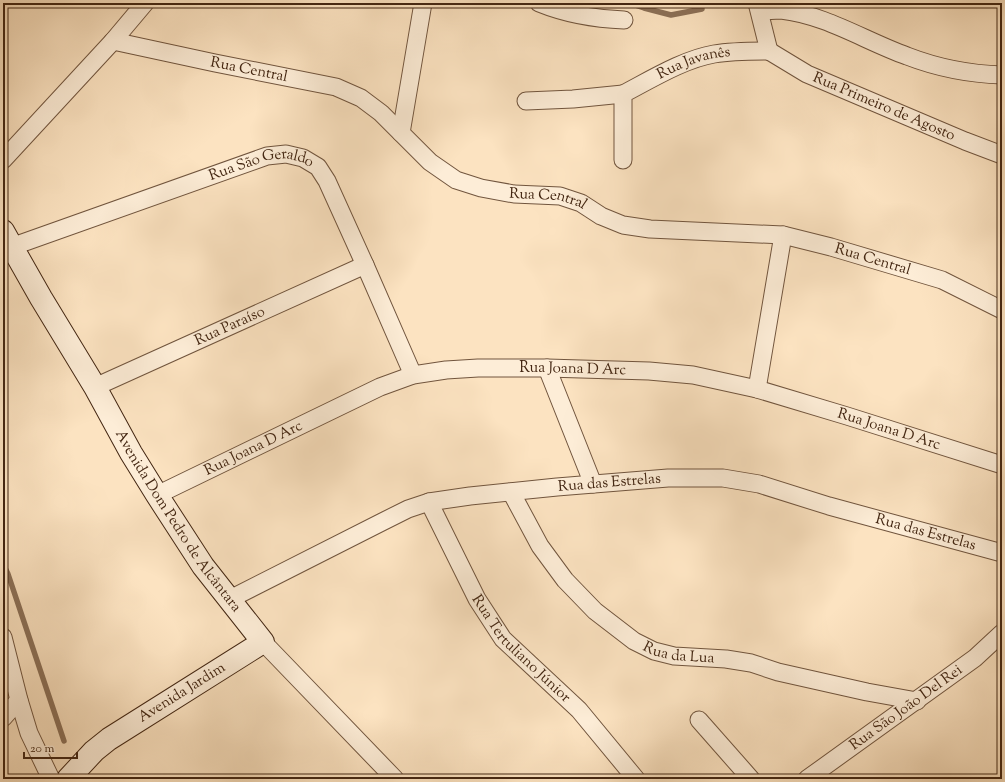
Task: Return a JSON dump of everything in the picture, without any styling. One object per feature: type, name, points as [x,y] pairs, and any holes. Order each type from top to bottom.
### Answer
[{"type":"street","points":[[3,160],[113,41],[145,3]]},
{"type":"street","points":[[402,132],[423,3]]},
{"type":"street","points":[[539,3],[551,8],[585,16],[624,20]]},
{"type":"street","points":[[769,51],[758,7],[821,19],[907,56],[944,68],[980,75],[1002,75]]},
{"type":"street","name":"Rua Central","points":[[113,41],[336,87],[361,98],[381,113],[402,132],[430,162],[456,180],[481,188],[514,194],[560,196],[581,203],[601,216],[623,226],[650,229],[783,235],[831,246],[942,280],[1002,310]]},
{"type":"street","name":"Rua Javanês","points":[[526,101],[573,99],[623,94],[690,61],[713,54],[769,51]]},
{"type":"street","name":"Rua Primeiro de Agosto","points":[[769,51],[788,64],[814,77],[964,141],[1002,155]]},
{"type":"street","points":[[623,94],[623,160]]},
{"type":"street","name":"Rua São Geraldo","points":[[7,239],[267,156],[286,154],[303,158],[318,167],[327,181],[412,375]]},
{"type":"street","points":[[757,389],[783,235]]},
{"type":"street","name":"Avenida Dom Pedro de Alcântara","points":[[7,239],[95,387],[131,453],[203,566],[263,642],[395,779]]},
{"type":"street","name":"Rua Paraíso","points":[[95,387],[365,265]]},
{"type":"street","name":"Rua Joana D Arc","points":[[157,495],[380,387],[412,375],[446,370],[478,368],[547,368],[649,371],[686,374],[757,389],[1002,465]]},
{"type":"street","points":[[547,368],[593,484]]},
{"type":"street","name":"Rua das Estrelas","points":[[230,599],[408,509],[429,502],[470,496],[668,478],[723,478],[759,484],[1002,553]]},
{"type":"street","name":"Rua da Lua","points":[[511,492],[540,546],[565,580],[595,611],[634,642],[654,651],[674,656],[726,659],[751,663],[778,672],[867,692],[917,701]]},
{"type":"street","name":"Rua Tertuliano Júnior","points":[[429,502],[477,599],[504,639],[579,710],[636,779]]},
{"type":"street","name":"Rua São João Del Rei","points":[[807,779],[975,658],[1002,633]]},
{"type":"street","points":[[3,638],[29,733],[51,779]]},
{"type":"street","name":"Avenida Jardim","points":[[68,779],[94,751],[109,738],[263,642]]},
{"type":"street","points":[[3,718],[19,700]]},
{"type":"street","points":[[699,720],[751,779]]},
{"type":"waterway","points":[[629,3],[671,15],[702,9]]},
{"type":"waterway","points":[[3,564],[8,574],[64,741]]}]
